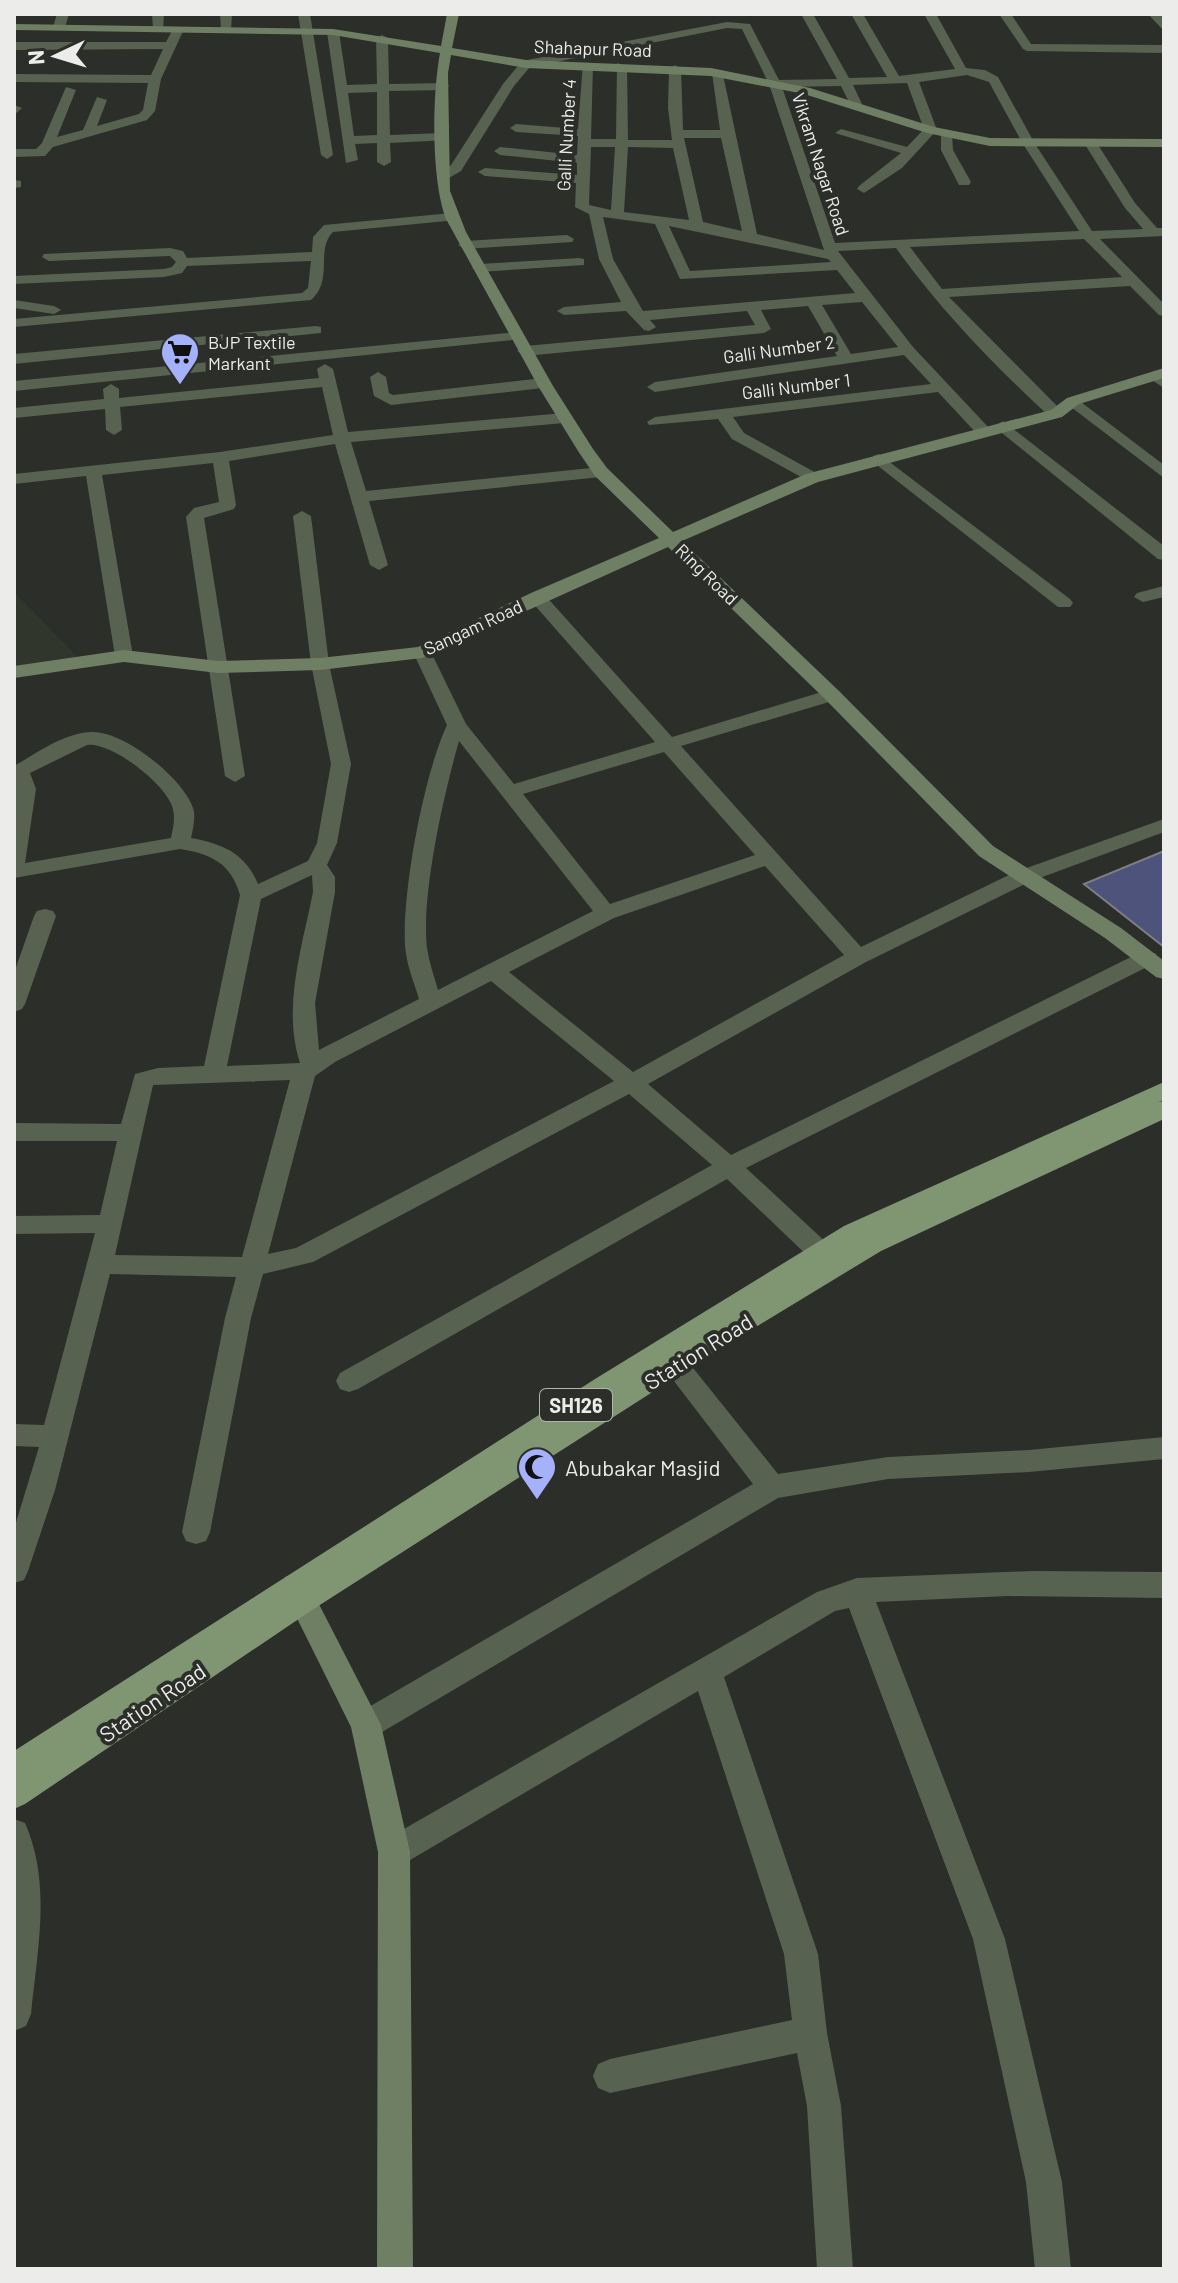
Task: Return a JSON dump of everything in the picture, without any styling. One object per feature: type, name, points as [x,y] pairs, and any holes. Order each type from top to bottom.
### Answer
[{"type":"main road","name":"Ring Road","points":[[453,14],[443,86],[443,191],[465,245],[543,383],[601,472],[832,695],[986,851],[1113,933],[1156,965]]},
{"type":"main road","name":"Shahapur Road","points":[[14,27],[61,20],[159,29],[333,32],[526,64],[621,66],[718,73],[775,84],[931,130],[990,142],[1162,146]]},
{"type":"main road","points":[[1056,414],[1073,401],[1161,377]]},
{"type":"main road","name":"Sangam Road","points":[[14,672],[124,656],[218,667],[320,664],[422,652],[537,597],[812,478],[1056,414]]},
{"type":"main road","name":"Station Road","points":[[14,1794],[298,1594],[604,1387],[821,1253],[884,1217],[1164,1090]]},
{"type":"main road","name":"Station Road","points":[[14,1768],[872,1244],[1164,1109]]},
{"type":"main road","points":[[298,1594],[366,1725],[394,1852],[395,2269]]},
{"type":"street","points":[[158,14],[159,29]]},
{"type":"street","points":[[226,14],[227,29]]},
{"type":"street","points":[[304,14],[327,155]]},
{"type":"street","points":[[807,14],[857,106]]},
{"type":"street","points":[[857,14],[895,80]]},
{"type":"street","points":[[930,14],[961,70]]},
{"type":"street","points":[[1005,14],[1027,47],[1164,49]]},
{"type":"street","points":[[1154,14],[1164,28]]},
{"type":"street","points":[[444,175],[456,168],[509,84],[526,64],[747,20]]},
{"type":"street","name":"Vikram Nagar Road","points":[[747,20],[775,84],[834,256],[908,350],[984,432]]},
{"type":"street","points":[[48,144],[124,117],[143,117],[149,111],[154,84],[178,29]]},
{"type":"street","points":[[333,32],[351,140],[351,160]]},
{"type":"street","points":[[382,38],[384,162]]},
{"type":"street","points":[[14,48],[167,53]]},
{"type":"street","points":[[148,62],[167,53]]},
{"type":"street","name":"Galli Number 4","points":[[587,65],[582,179],[589,209],[606,259],[636,311],[657,339]]},
{"type":"street","points":[[617,214],[622,144],[621,66]]},
{"type":"street","points":[[675,69],[672,90],[678,139],[697,225]]},
{"type":"street","points":[[775,84],[912,79],[961,70],[988,76],[994,80],[1029,144],[1088,235],[1164,312]]},
{"type":"street","points":[[718,73],[727,134],[751,239]]},
{"type":"street","points":[[14,78],[154,84]]},
{"type":"street","points":[[864,189],[911,152],[931,130],[912,79]]},
{"type":"street","points":[[14,88],[70,90],[154,84]]},
{"type":"street","points":[[342,89],[443,86]]},
{"type":"street","points":[[14,153],[40,153],[48,144],[70,90]]},
{"type":"street","points":[[89,131],[101,100]]},
{"type":"street","points":[[516,128],[622,144],[727,134]]},
{"type":"street","points":[[841,133],[911,152]]},
{"type":"street","points":[[946,134],[947,150],[964,182]]},
{"type":"street","points":[[351,140],[443,137]]},
{"type":"street","points":[[1090,143],[1130,205],[1158,232]]},
{"type":"street","points":[[500,151],[584,160]]},
{"type":"street","points":[[485,172],[582,179]]},
{"type":"street","points":[[589,209],[697,225],[834,256]]},
{"type":"street","points":[[379,565],[342,439],[311,314],[318,256],[324,231],[336,225],[452,217]]},
{"type":"street","points":[[660,220],[695,295]]},
{"type":"street","points":[[685,276],[900,244],[1158,232]]},
{"type":"street","points":[[465,245],[567,239]]},
{"type":"street","points":[[900,244],[923,276],[1001,363],[1056,414]]},
{"type":"street","points":[[49,257],[170,252],[178,254],[183,262]]},
{"type":"street","points":[[183,262],[318,256]]},
{"type":"street","points":[[14,280],[164,273],[177,270],[183,262]]},
{"type":"street","points":[[479,268],[579,262]]},
{"type":"street","points":[[940,293],[1134,281]]},
{"type":"street","points":[[564,311],[752,306],[864,297]]},
{"type":"street","points":[[813,301],[847,359]]},
{"type":"street","points":[[14,304],[42,309],[99,307],[107,311],[114,430]]},
{"type":"street","points":[[525,351],[764,329],[752,306]]},
{"type":"street","points":[[14,323],[107,332],[311,314]]},
{"type":"street","points":[[14,359],[107,332],[311,314]]},
{"type":"street","points":[[14,386],[517,336]]},
{"type":"street","name":"Galli Number 2","points":[[655,387],[908,350]]},
{"type":"street","points":[[378,377],[382,396],[391,400],[543,383]]},
{"type":"street","points":[[14,413],[328,382]]},
{"type":"street","name":"Galli Number 1","points":[[655,422],[941,387]]},
{"type":"street","points":[[1073,401],[1164,473]]},
{"type":"street","points":[[723,415],[738,436],[812,478]]},
{"type":"street","points":[[14,479],[220,457],[342,439],[564,418]]},
{"type":"street","points":[[1003,426],[1164,555]]},
{"type":"street","points":[[220,457],[228,505],[200,512],[195,517],[235,776]]},
{"type":"street","points":[[879,459],[1064,603]]},
{"type":"street","points":[[93,470],[124,656]]},
{"type":"street","points":[[360,497],[601,472]]},
{"type":"street","points":[[251,895],[317,865],[327,843],[341,764],[320,664],[302,516]]},
{"type":"street","points":[[1143,597],[1164,591]]},
{"type":"street","points":[[537,597],[670,742],[858,957]]},
{"type":"street","points":[[422,652],[457,725],[606,913]]},
{"type":"street","points":[[512,791],[832,695]]},
{"type":"street","points":[[431,1003],[416,943],[418,917],[442,761],[457,725]]},
{"type":"street","points":[[14,864],[26,789],[23,778],[16,773],[83,740],[113,741],[142,762],[179,799],[184,811],[180,843]]},
{"type":"street","points":[[100,1264],[252,1266],[279,1264],[304,1255],[632,1082],[858,957],[1022,877],[1164,825]]},
{"type":"street","points":[[14,871],[180,843],[201,845],[225,854],[247,873],[251,895],[214,1074]]},
{"type":"street","points":[[14,1571],[41,1490],[110,1224],[143,1080],[158,1076],[308,1068],[606,913],[770,857]]},
{"type":"street","points":[[196,1532],[238,1318],[308,1068],[302,1018],[324,892],[324,877],[317,865]]},
{"type":"street","points":[[14,1004],[45,916]]},
{"type":"street","points":[[349,1381],[730,1166],[1156,965]]},
{"type":"street","points":[[493,971],[632,1082],[730,1166],[821,1253]]},
{"type":"street","points":[[14,1132],[130,1133]]},
{"type":"street","points":[[14,1225],[110,1224]]},
{"type":"street","points":[[676,1365],[772,1487]]},
{"type":"street","points":[[14,1435],[55,1436]]},
{"type":"street","points":[[366,1725],[772,1487],[888,1468],[1029,1461],[1164,1448]]},
{"type":"street","points":[[394,1852],[827,1601],[857,1591],[1040,1581],[1164,1585]]},
{"type":"street","points":[[857,1591],[989,1939],[1044,2182],[1053,2269]]},
{"type":"street","points":[[707,1672],[801,1954],[810,2033],[825,2119],[835,2269]]},
{"type":"street","points":[[14,1834],[22,1852],[24,1896],[14,2014]]},
{"type":"street","points":[[610,2076],[810,2033]]},
{"type":"shaded area","points":[[14,592],[83,663],[14,672]]},
{"type":"building","points":[[1164,851],[1164,947],[1084,884]]},
{"type":"place","name":"BJP Textile Markant","points":[[180,386]]},
{"type":"place","name":"Abubakar Masjid","points":[[537,1501]]}]
